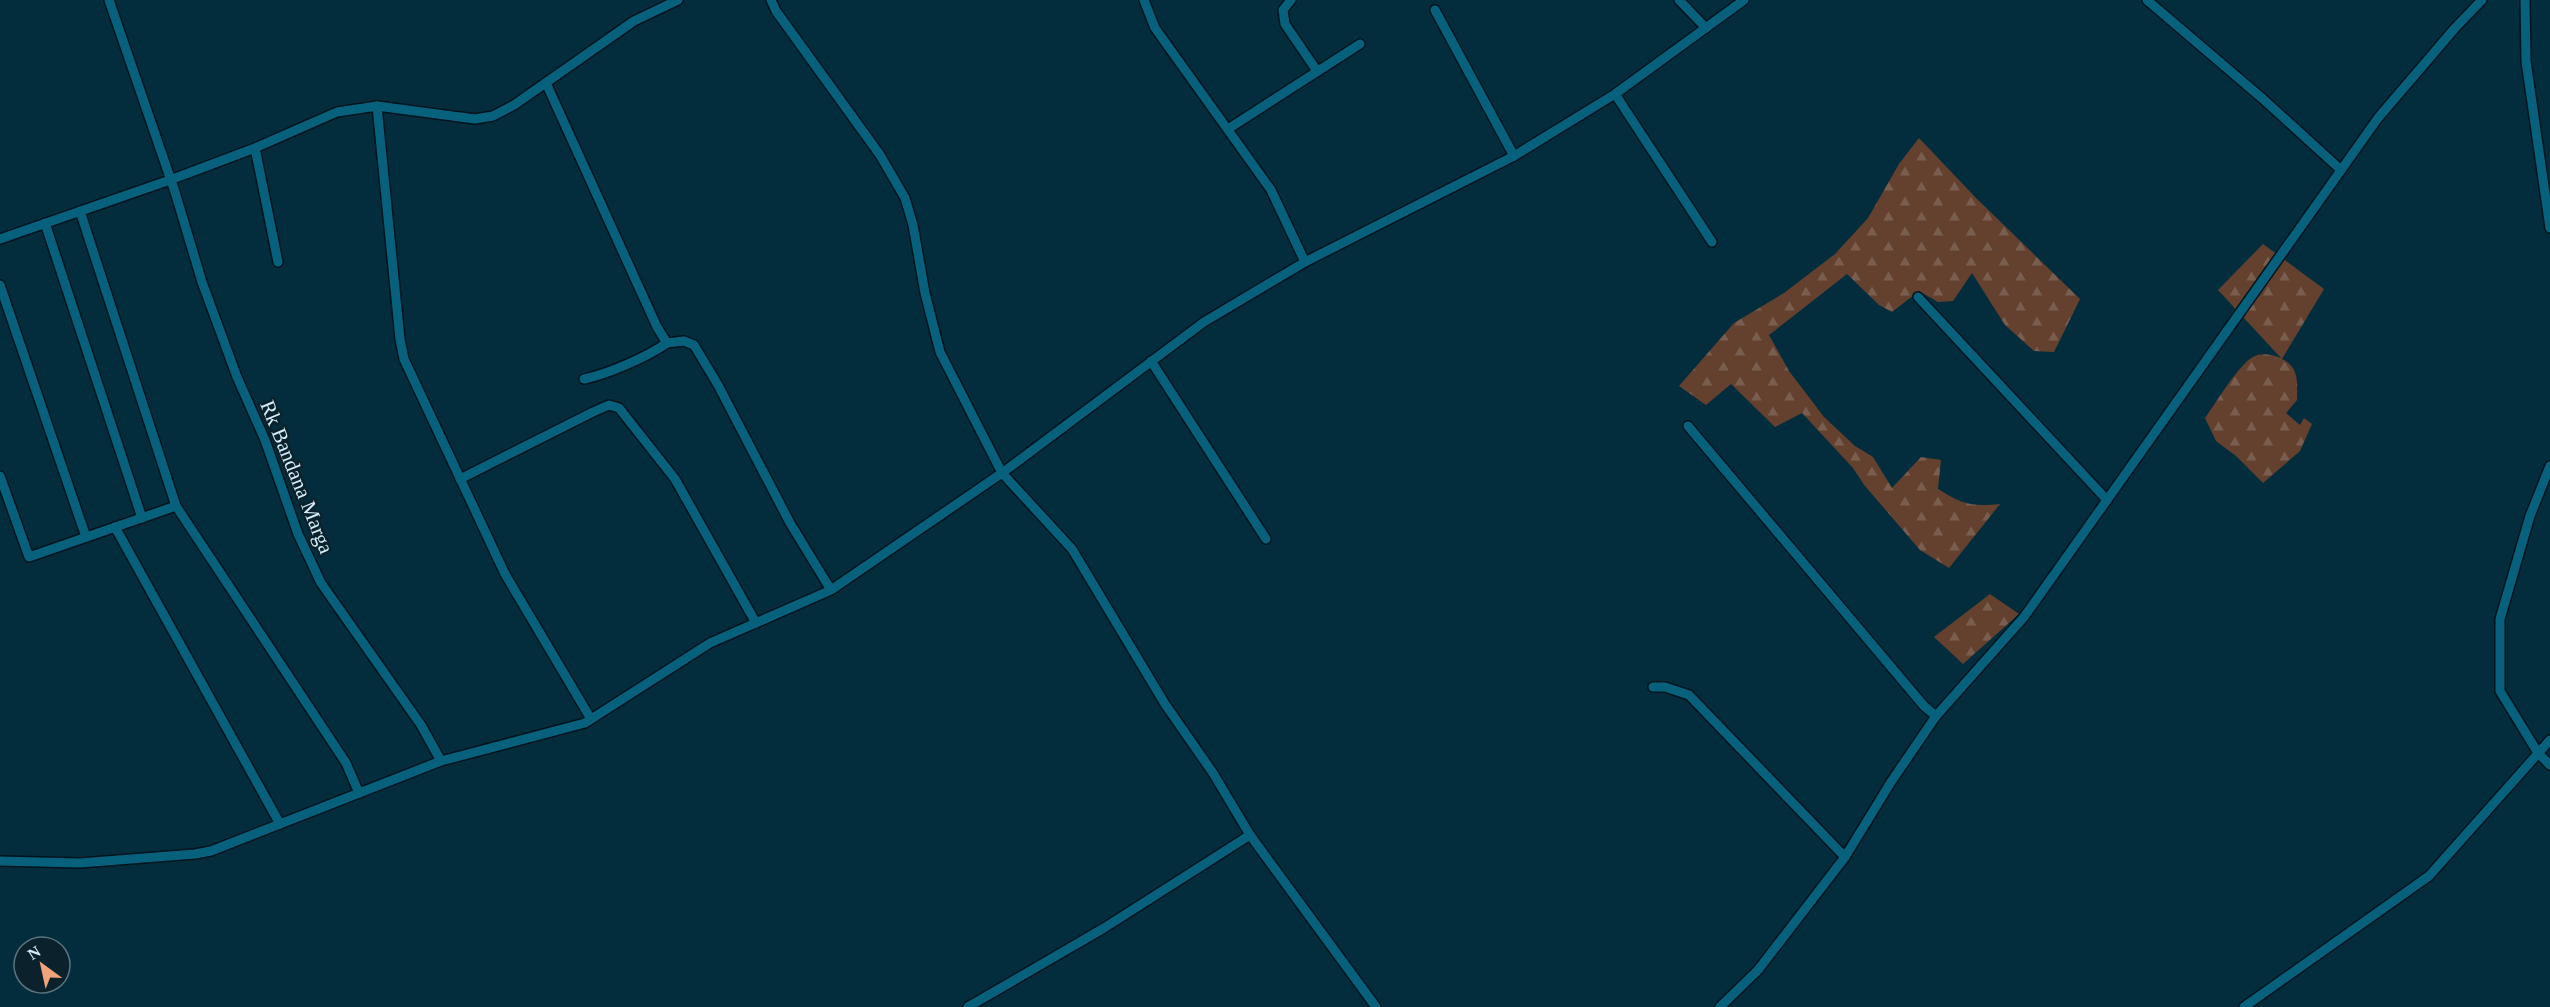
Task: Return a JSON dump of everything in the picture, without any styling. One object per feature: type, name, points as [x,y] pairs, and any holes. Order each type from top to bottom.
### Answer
[{"type":"street","name":"Rk Bandana Marga","points":[[109,0],[202,282],[221,335],[265,440],[290,514],[321,583],[421,725],[441,761]]},
{"type":"street","points":[[0,239],[255,148],[337,112],[377,106],[475,119],[493,116],[514,105],[634,21],[678,0]]},
{"type":"street","points":[[771,0],[880,155],[905,198],[913,225],[925,293],[940,352],[1002,473],[1072,549],[1166,705],[1213,773],[1250,835],[1376,1007]]},
{"type":"street","points":[[1144,0],[1155,28],[1271,190],[1305,262]]},
{"type":"street","points":[[1291,0],[1282,10],[1285,24],[1317,71]]},
{"type":"street","points":[[1679,0],[1706,28]]},
{"type":"street","points":[[0,861],[80,863],[195,854],[280,824],[441,761],[585,723],[710,643],[831,590],[1002,473],[1204,322],[1305,262],[1514,156],[1615,94],[1744,0]]},
{"type":"street","points":[[2146,0],[2263,99],[2341,170]]},
{"type":"street","points":[[1720,1007],[1758,970],[1845,857],[1891,782],[1936,716],[2024,617],[2378,118],[2482,0]]},
{"type":"street","points":[[2525,0],[2526,61],[2550,228]]},
{"type":"street","points":[[1435,9],[1514,156]]},
{"type":"street","points":[[1228,129],[1359,44]]},
{"type":"street","points":[[546,83],[657,327],[667,343]]},
{"type":"street","points":[[1615,94],[1712,242]]},
{"type":"street","points":[[377,106],[400,339],[405,359],[505,574],[591,719]]},
{"type":"street","points":[[255,148],[278,262]]},
{"type":"street","points":[[80,212],[176,506],[346,763],[359,793]]},
{"type":"street","points":[[45,223],[142,518]]},
{"type":"street","points":[[0,285],[86,537]]},
{"type":"street","points":[[1918,297],[2108,500]]},
{"type":"street","points":[[584,379],[598,376],[634,359],[652,354],[667,343],[684,341],[694,345],[718,385],[790,523],[831,590]]},
{"type":"street","points":[[1151,362],[1266,539]]},
{"type":"street","points":[[460,479],[593,412],[609,405],[620,408],[675,479],[756,623]]},
{"type":"street","points":[[1688,426],[1924,706],[1936,716]]},
{"type":"street","points":[[2550,466],[2530,516],[2500,619],[2500,691],[2538,753],[2550,765]]},
{"type":"street","points":[[0,476],[29,557],[176,506]]},
{"type":"street","points":[[116,527],[280,824]]},
{"type":"street","points":[[1653,687],[1665,687],[1689,695],[1845,857]]},
{"type":"street","points":[[2244,1007],[2429,876],[2550,740]]},
{"type":"street","points":[[968,1007],[1104,928],[1250,835]]},
{"type":"green space","points":[[1919,138],[1977,199],[2080,299],[2054,352],[2034,351],[2005,325],[1972,273],[1953,301],[1938,302],[1919,291],[1892,312],[1879,305],[1847,274],[1769,335],[1789,371],[1824,417],[1855,446],[1873,457],[1892,488],[1921,457],[1941,460],[1938,489],[1946,494],[1968,503],[2000,504],[1949,568],[1920,550],[1865,486],[1853,468],[1802,413],[1775,427],[1731,384],[1706,405],[1679,386],[1734,323],[1784,293],[1835,254],[1868,218],[1899,164]]},
{"type":"green space","points":[[2263,244],[2324,289],[2282,359],[2295,371],[2297,382],[2297,400],[2286,413],[2300,425],[2304,418],[2312,424],[2300,451],[2263,483],[2236,456],[2216,441],[2205,418],[2247,361],[2260,355],[2281,358],[2218,290]]},
{"type":"green space","points":[[1990,594],[2019,614],[1963,664],[1934,637]]}]
